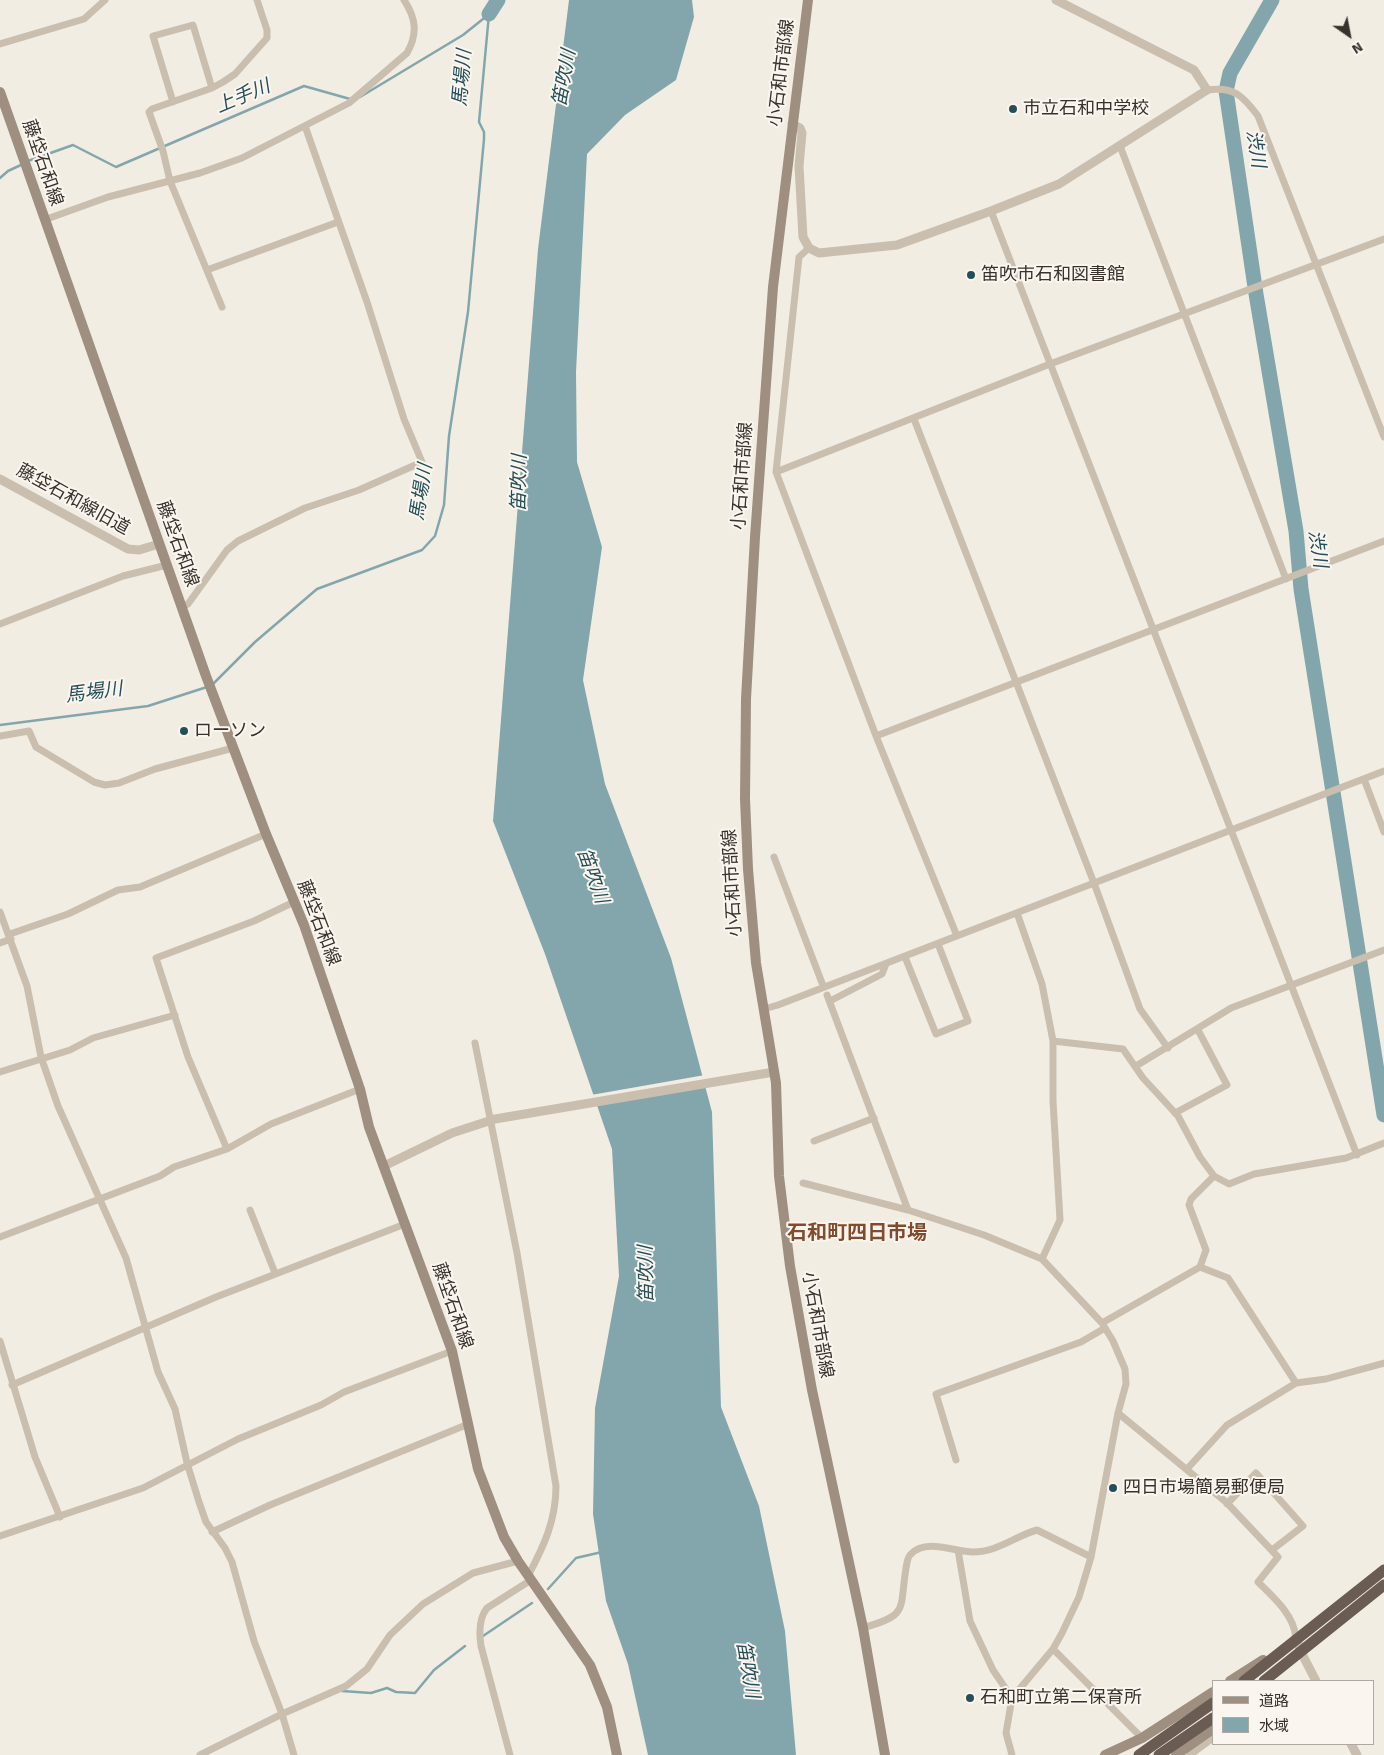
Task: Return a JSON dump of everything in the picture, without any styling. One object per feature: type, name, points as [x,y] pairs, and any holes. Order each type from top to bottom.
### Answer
[{"type":"highway","points":[[1245,1680],[1384,1570]]},
{"type":"highway","points":[[1265,1680],[1384,1585]]},
{"type":"highway","points":[[1139,1755],[1212,1704]]},
{"type":"highway","points":[[1160,1755],[1212,1719]]},
{"type":"main road","name":"小石和市部線","points":[[808,0],[773,287],[746,699],[745,799],[748,878],[754,947],[774,1072],[778,1176],[790,1266],[812,1390],[863,1628],[885,1755]]},
{"type":"main road","name":"藤垈石和線","points":[[0,92],[24,165],[208,682],[294,902],[360,1089],[369,1127],[452,1351],[466,1425],[478,1469],[504,1537],[518,1562],[567,1628],[590,1665],[600,1687],[617,1755]]},
{"type":"main road","points":[[1232,1680],[1293,1641]]},
{"type":"main road","points":[[1105,1755],[1142,1738],[1212,1693]]},
{"type":"main road","points":[[1176,1755],[1212,1730]]},
{"type":"street","points":[[222,307],[170,181],[162,148],[149,112],[212,88],[235,74],[267,38],[267,30],[257,0]]},
{"type":"street","points":[[44,220],[108,197],[170,181],[242,158],[349,103],[407,53],[412,44],[415,22],[404,0]]},
{"type":"street","points":[[1056,0],[1194,70],[1207,90]]},
{"type":"street","points":[[0,44],[84,18],[104,1]]},
{"type":"street","points":[[173,102],[153,36],[192,25],[212,88]]},
{"type":"street","points":[[792,124],[800,128],[802,133],[799,166],[803,237],[809,248],[819,253],[897,245],[991,212],[1059,184],[1207,90],[1220,88],[1235,92],[1245,98],[1258,116],[1384,437]]},
{"type":"street","points":[[182,607],[188,604],[227,550],[238,541],[305,508],[359,490],[422,462],[404,419],[367,302],[305,126]]},
{"type":"street","points":[[1120,146],[1184,314],[1290,578]]},
{"type":"street","points":[[991,212],[1356,1155]]},
{"type":"street","points":[[207,270],[338,222]]},
{"type":"street","points":[[776,472],[1050,364],[1384,240]]},
{"type":"street","points":[[809,248],[799,257],[776,472],[876,736],[957,936]]},
{"type":"street","points":[[914,418],[1094,883],[1140,1009],[1168,1048]]},
{"type":"street","name":"藤垈石和線旧道","points":[[0,479],[128,549],[140,550],[159,544]]},
{"type":"street","points":[[876,736],[1384,541]]},
{"type":"street","points":[[0,624],[123,576],[167,565]]},
{"type":"street","points":[[0,736],[28,731],[36,748],[94,782],[104,785],[119,783],[155,769],[233,748]]},
{"type":"street","points":[[764,1009],[905,957],[1384,771]]},
{"type":"street","points":[[1364,779],[1384,832]]},
{"type":"street","points":[[0,943],[118,890],[140,887],[266,834]]},
{"type":"street","points":[[774,857],[822,984]]},
{"type":"street","points":[[227,1149],[188,1057],[156,958],[254,921],[294,902]]},
{"type":"street","points":[[0,912],[11,937],[27,986],[41,1058],[74,1146],[101,1198],[126,1258],[158,1372],[175,1409],[187,1464],[204,1515],[212,1532],[225,1548],[232,1562],[254,1641],[282,1714],[294,1755]]},
{"type":"street","points":[[1017,913],[1042,984],[1053,1041],[1052,1101],[1058,1160],[1060,1220],[1042,1259]]},
{"type":"street","points":[[905,957],[936,1034],[968,1021],[938,944]]},
{"type":"street","points":[[1136,1066],[1198,1030],[1231,1008],[1384,950]]},
{"type":"street","points":[[886,964],[882,974],[828,998],[908,1210]]},
{"type":"street","points":[[0,1072],[70,1050],[93,1038],[174,1015]]},
{"type":"street","points":[[1175,1113],[1227,1085],[1198,1030]]},
{"type":"street","points":[[1053,1041],[1123,1049],[1143,1078],[1175,1113],[1214,1176],[1229,1184],[1254,1174],[1356,1155],[1383,1144]]},
{"type":"street","points":[[476,1043],[493,1120],[556,1486],[556,1506],[550,1530],[530,1579],[487,1608],[482,1614],[479,1637],[510,1755]]},
{"type":"street","points":[[384,1166],[452,1133],[493,1120],[774,1072]]},
{"type":"street","points":[[0,1238],[160,1176],[174,1167],[227,1149],[272,1124],[360,1089]]},
{"type":"street","points":[[814,1141],[874,1118]]},
{"type":"street","points":[[956,1460],[936,1394],[1081,1342],[1103,1325],[1200,1267],[1206,1250],[1189,1205],[1192,1199],[1214,1176]]},
{"type":"street","points":[[803,1183],[908,1210],[984,1235],[1042,1259],[1103,1325],[1126,1369],[1126,1384],[1118,1413],[1092,1557],[1079,1597],[1053,1649],[1012,1698],[1006,1733],[1012,1755]]},
{"type":"street","points":[[250,1210],[275,1274]]},
{"type":"street","points":[[12,1385],[144,1327],[406,1224]]},
{"type":"street","points":[[1200,1267],[1228,1278],[1296,1383]]},
{"type":"street","points":[[0,1341],[35,1457],[60,1517]]},
{"type":"street","points":[[0,1536],[143,1488],[238,1439],[321,1405],[344,1392],[452,1351]]},
{"type":"street","points":[[1187,1469],[1227,1426],[1296,1383],[1326,1378],[1384,1363]]},
{"type":"street","points":[[1118,1413],[1228,1504],[1278,1557],[1258,1582],[1283,1608],[1294,1623],[1293,1641],[1315,1680]]},
{"type":"street","points":[[212,1532],[270,1505],[466,1425]]},
{"type":"street","points":[[1228,1504],[1256,1472],[1303,1526],[1272,1550]]},
{"type":"street","points":[[863,1628],[890,1620],[898,1613],[910,1554],[926,1546],[958,1550],[991,1551],[1038,1530],[1092,1557]]},
{"type":"street","points":[[958,1550],[970,1621],[993,1670],[1012,1698]]},
{"type":"street","points":[[200,1755],[282,1714],[346,1686],[367,1669],[390,1635],[423,1604],[445,1588],[473,1573],[518,1562]]},
{"type":"street","points":[[1053,1649],[1142,1738]]},
{"type":"street","points":[[1190,1755],[1212,1739]]},
{"type":"water","name":"笛吹川","points":[[569,0],[692,0],[694,17],[676,80],[625,115],[587,154],[576,372],[577,462],[602,547],[583,680],[605,784],[671,958],[712,1112],[721,1407],[759,1506],[785,1631],[796,1755],[648,1755],[628,1664],[606,1601],[593,1514],[595,1408],[619,1276],[612,1149],[545,954],[493,821],[538,249]]},
{"type":"pier","points":[[705,1075],[708,1086],[595,1106],[591,1095]]},
{"type":"waterway","name":"馬場川","points":[[489,14],[498,0]]},
{"type":"waterway","name":"渋川","points":[[1272,0],[1230,73],[1226,91],[1256,294],[1296,531],[1301,589],[1384,1115]]},
{"type":"waterway","name":"馬場川","points":[[212,685],[255,642],[317,589],[422,550],[435,536],[444,505],[449,436],[468,312],[484,139],[484,132],[479,122],[489,14]]},
{"type":"waterway","name":"上手川","points":[[360,97],[463,35],[488,15]]},
{"type":"waterway","name":"上手川","points":[[28,161],[73,145],[116,167],[304,86],[350,99]]},
{"type":"waterway","name":"上手川","points":[[0,178],[8,171],[23,164]]},
{"type":"waterway","name":"馬場川","points":[[0,725],[148,706],[207,687]]},
{"type":"waterway","points":[[548,1589],[576,1558],[602,1552]]},
{"type":"waterway","points":[[483,1636],[532,1603]]},
{"type":"waterway","points":[[342,1691],[371,1693],[387,1688],[396,1692],[415,1693],[434,1670],[465,1646]]},
{"type":"place","name":"市立石和中学校","points":[[1013,109]]},
{"type":"place","name":"笛吹市石和図書館","points":[[971,275]]},
{"type":"place","name":"ローソン","points":[[184,731]]},
{"type":"place","name":"四日市場簡易郵便局","points":[[1113,1488]]},
{"type":"place","name":"石和町立第二保育所","points":[[970,1698]]},
{"type":"district","name":"石和町四日市場","points":[[857,1234]]}]
